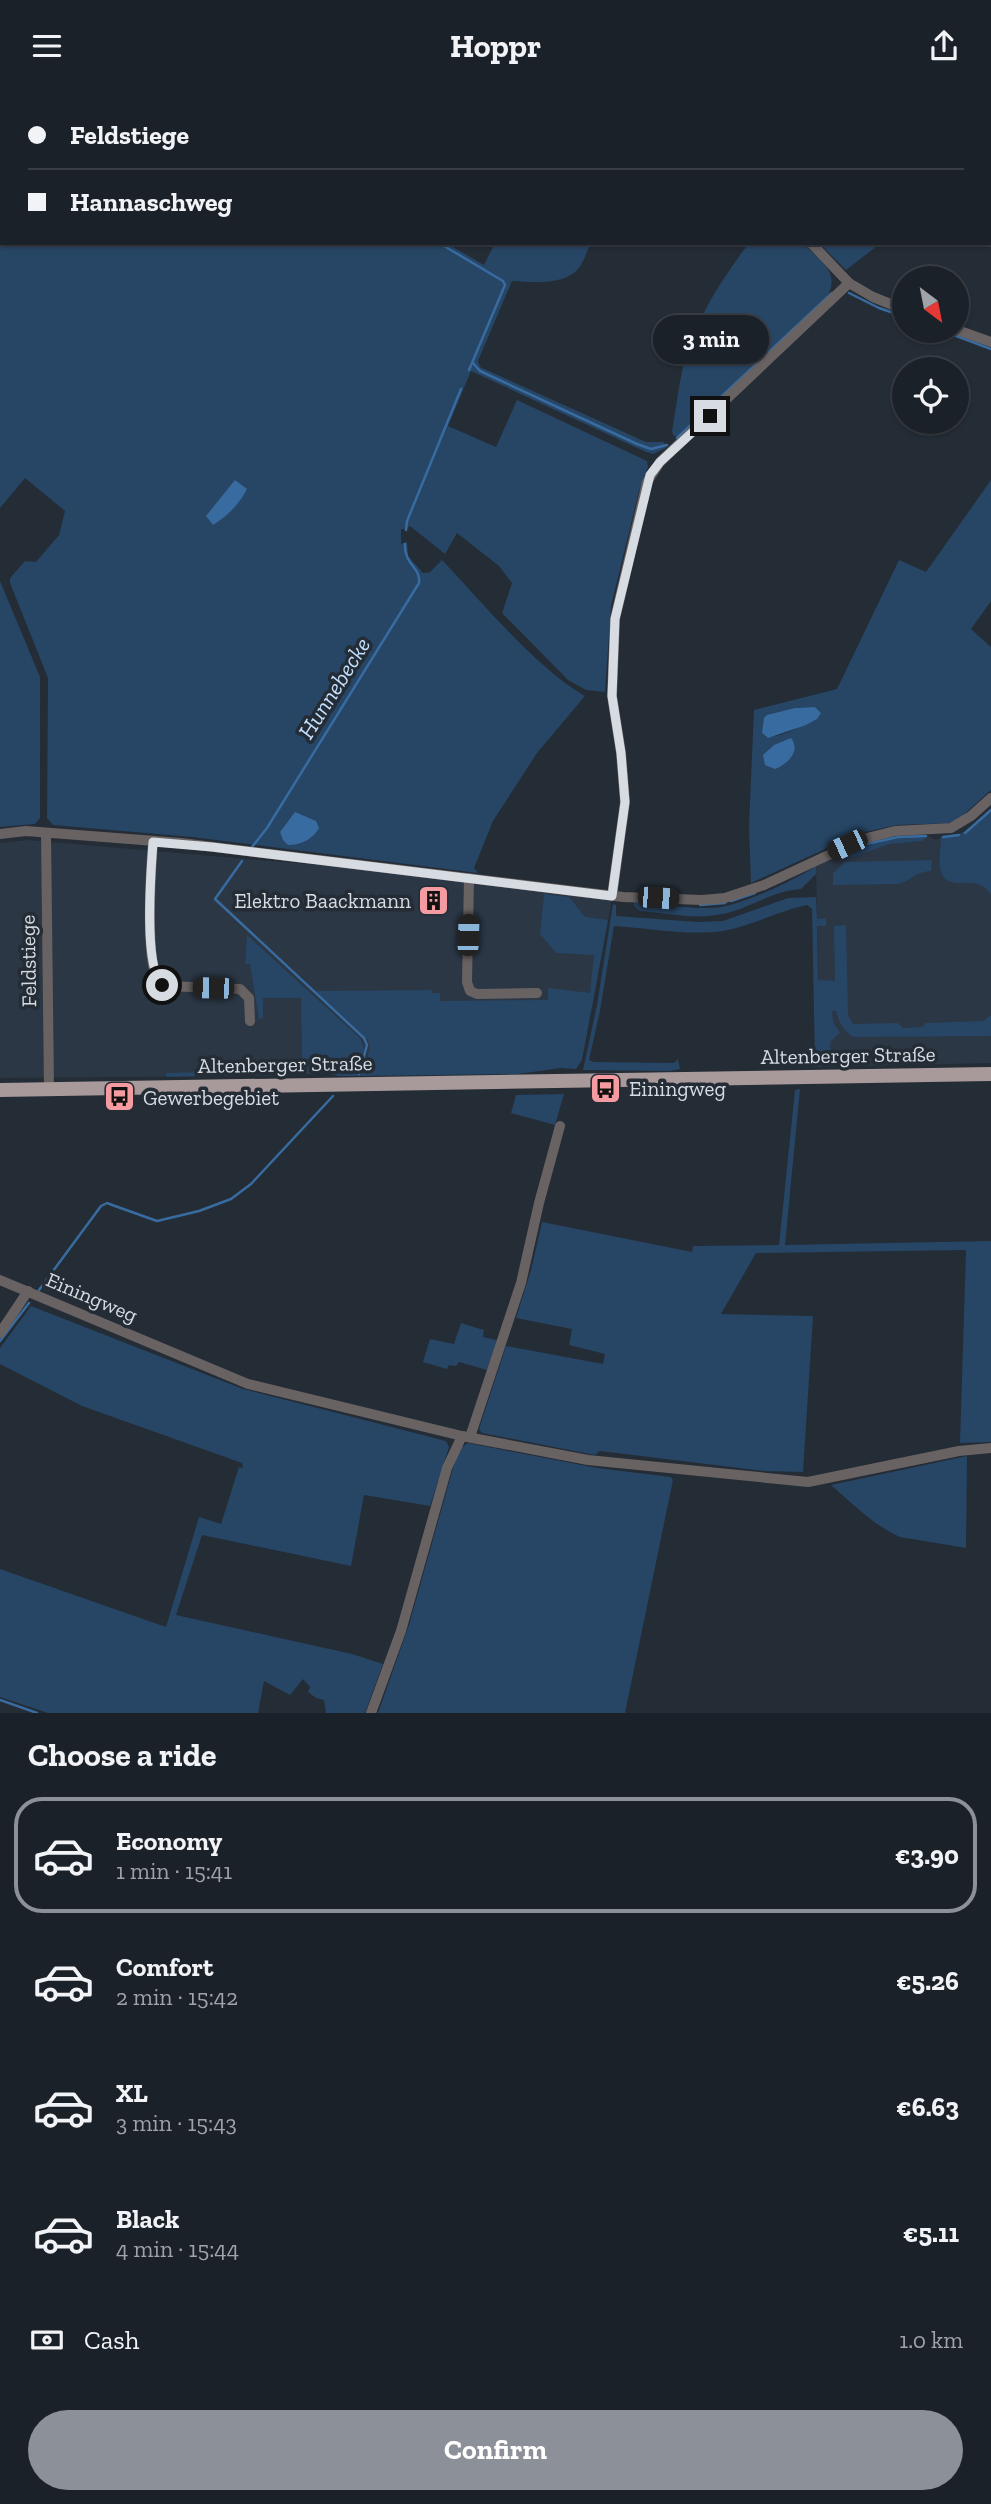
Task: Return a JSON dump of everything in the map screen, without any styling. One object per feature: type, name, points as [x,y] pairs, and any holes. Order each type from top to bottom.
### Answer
[{"type":"main road","name":"Altenberger Straße","points":[[0,1090],[991,1074]]},
{"type":"street","points":[[813,245],[849,283],[892,305]]},
{"type":"street","points":[[612,896],[625,802],[612,696],[615,619],[647,482],[660,462],[849,283]]},
{"type":"street","points":[[970,335],[991,342]]},
{"type":"street","points":[[0,834],[26,831],[153,842],[612,896],[702,900],[725,898],[764,885],[863,839],[895,831],[951,828],[971,816],[991,798]]},
{"type":"street","name":"Feldstiege","points":[[46,833],[49,1089]]},
{"type":"street","points":[[153,842],[150,929],[156,977],[162,985],[167,986],[240,989],[249,997],[250,1021]]},
{"type":"street","points":[[469,878],[467,982],[470,991],[477,994],[537,993]]},
{"type":"street","points":[[371,1713],[401,1631],[447,1468],[466,1436],[522,1283],[539,1203],[560,1126]]},
{"type":"street","name":"Einingweg","points":[[0,1280],[248,1384],[466,1436],[600,1462],[799,1483],[824,1481],[959,1451],[991,1448]]},
{"type":"street","name":"Einingweg","points":[[0,1333],[28,1291]]},
{"type":"shaded area","points":[[0,245],[449,245],[484,265],[494,245],[590,245],[578,269],[564,278],[547,282],[512,281],[478,361],[480,367],[646,442],[664,442],[666,448],[653,454],[646,452],[471,371],[448,426],[496,447],[517,400],[647,461],[648,467],[639,491],[611,606],[605,692],[586,690],[568,680],[502,613],[512,583],[499,566],[457,533],[445,554],[410,526],[401,529],[401,544],[407,542],[408,556],[423,573],[430,572],[442,560],[529,652],[566,684],[585,696],[537,753],[493,821],[474,868],[478,873],[192,837],[53,825],[47,818],[48,678],[10,578],[25,561],[36,562],[59,535],[65,511],[25,478],[0,508]]},
{"type":"shaded area","points":[[748,245],[805,245],[828,269],[832,283],[825,302],[680,439],[673,435],[672,431],[689,346],[701,318]]},
{"type":"shaded area","points":[[821,245],[878,245],[846,270]]},
{"type":"shaded area","points":[[235,480],[247,489],[232,510],[213,525],[206,516]]},
{"type":"shaded area","points":[[991,480],[991,601],[971,629],[991,647],[991,790],[961,817],[950,823],[897,825],[860,833],[751,883],[749,825],[754,710],[837,689],[899,560],[926,572]],"holes":[[[814,707],[819,710],[796,729],[766,737],[762,733],[795,708]]]},
{"type":"shaded area","points":[[0,581],[40,677],[40,818],[35,824],[0,827]]},
{"type":"shaded area","points":[[815,707],[821,713],[817,719],[806,725],[768,738],[762,733],[767,715],[795,708]]},
{"type":"shaded area","points":[[791,738],[795,748],[792,757],[775,769],[765,765],[763,755],[774,745]]},
{"type":"shaded area","points":[[991,810],[991,894],[979,885],[947,880],[941,872],[940,860],[941,837],[963,833]]},
{"type":"shaded area","points":[[295,812],[316,821],[319,828],[306,841],[288,845],[280,832]]},
{"type":"shaded area","points":[[991,823],[991,1063],[820,1067],[816,866],[872,843],[911,836],[928,836],[936,840]]},
{"type":"shaded area","points":[[928,836],[922,841],[889,844],[853,857],[846,857],[843,853],[898,837]]},
{"type":"shaded area","points":[[28,840],[562,886],[613,893],[592,1009],[379,1072],[264,1076],[0,1078],[0,843]]},
{"type":"shaded area","points":[[932,860],[931,871],[922,872],[899,884],[833,885],[833,873],[845,862]]},
{"type":"shaded area","points":[[816,866],[816,874],[801,889],[781,893],[722,914],[681,915],[640,911],[634,906],[634,902],[721,907],[770,890]]},
{"type":"shaded area","points":[[544,894],[569,897],[585,917],[608,920],[582,1060],[576,1069],[561,1068],[518,1074],[338,1076],[326,1073],[166,1077],[166,1073],[263,1070],[263,1065],[302,1064],[301,998],[263,998],[263,1018],[259,1019],[250,964],[245,964],[247,935],[360,1038],[364,1048],[357,1072],[363,1072],[370,1048],[368,1040],[314,991],[432,990],[432,993],[440,993],[440,1001],[548,1000],[548,988],[590,993],[594,955],[556,953],[540,934]]},
{"type":"shaded area","points":[[816,897],[817,919],[826,918],[826,926],[817,926],[818,980],[835,981],[834,926],[846,925],[848,1015],[853,1024],[898,1023],[903,1028],[922,1027],[926,1023],[983,1021],[991,1015],[991,1036],[853,1037],[842,1026],[836,1011],[832,1011],[833,1022],[840,1033],[831,1041],[830,1048],[836,1060],[824,1062],[820,1055],[820,1067],[813,1067],[812,909],[807,905],[723,931],[682,932],[614,926],[589,1060],[674,1063],[678,1059],[680,1069],[583,1070],[597,1005],[613,904],[616,905],[616,916],[698,922],[723,921],[788,898]]},
{"type":"shaded area","points":[[800,1089],[785,1245],[991,1241],[991,1442],[960,1443],[966,1250],[756,1253],[721,1314],[813,1316],[803,1472],[764,1471],[600,1451],[595,1455],[482,1433],[479,1429],[506,1346],[603,1364],[605,1354],[569,1345],[572,1329],[516,1318],[542,1222],[692,1252],[693,1246],[779,1245],[795,1090]]},
{"type":"shaded area","points":[[564,1094],[555,1125],[511,1113],[516,1095]]},
{"type":"shaded area","points":[[31,1306],[243,1389],[446,1441],[449,1447],[430,1506],[364,1495],[351,1566],[202,1535],[176,1615],[352,1654],[383,1664],[365,1713],[326,1713],[324,1700],[308,1692],[310,1687],[303,1679],[290,1695],[264,1681],[258,1713],[48,1713],[0,1697],[0,1569],[166,1627],[199,1517],[221,1524],[239,1467],[243,1468],[242,1463],[82,1406],[0,1364],[0,1348]]},
{"type":"shaded area","points":[[461,1323],[484,1330],[483,1337],[497,1340],[487,1370],[459,1362],[456,1366],[449,1365],[447,1369],[423,1362],[430,1339],[454,1344]]},
{"type":"shaded area","points":[[468,1443],[597,1468],[671,1477],[673,1480],[625,1713],[378,1713],[409,1625],[455,1461],[462,1447]]},
{"type":"shaded area","points":[[967,1456],[966,1548],[900,1537],[872,1520],[831,1485]]},
{"type":"waterway","name":"Hunnebecke","points":[[442,245],[503,281],[505,285],[469,370]]},
{"type":"waterway","points":[[677,438],[832,293]]},
{"type":"waterway","points":[[849,293],[892,312]]},
{"type":"waterway","points":[[970,341],[991,349]]},
{"type":"waterway","points":[[473,363],[480,371],[637,444],[651,449],[667,445]]},
{"type":"waterway","name":"Hunnebecke","points":[[406,530],[407,521],[461,389]]},
{"type":"waterway","name":"Hunnebecke","points":[[252,847],[267,828],[419,583],[418,573],[407,557],[405,544]]},
{"type":"waterway","points":[[965,833],[991,810]]},
{"type":"waterway","points":[[943,837],[959,835]]},
{"type":"waterway","points":[[862,845],[898,837],[926,836]]},
{"type":"waterway","name":"Hunnebecke","points":[[242,861],[215,899],[364,1038],[367,1045],[359,1074]]},
{"type":"waterway","points":[[731,901],[755,893]]},
{"type":"waterway","points":[[700,905],[725,903]]},
{"type":"waterway","name":"Hunnebecke","points":[[39,1290],[101,1206],[107,1203],[157,1221],[199,1211],[231,1199],[251,1184],[333,1096]]},
{"type":"waterway","name":"Hunnebecke","points":[[0,1341],[29,1303]]},
{"type":"waterway","name":"Hunnebecke","points":[[0,1700],[37,1713]]},
{"type":"place","name":"Elektro Baackmann","points":[[434,900]]},
{"type":"place","name":"Einingweg","points":[[606,1088]]},
{"type":"place","name":"Gewerbegebiet","points":[[120,1097]]},
{"type":"route","points":[[162,985],[156,977],[150,929],[153,842],[181,843],[612,896],[625,802],[612,696],[617,607],[650,475],[660,462],[710,416]]}]
